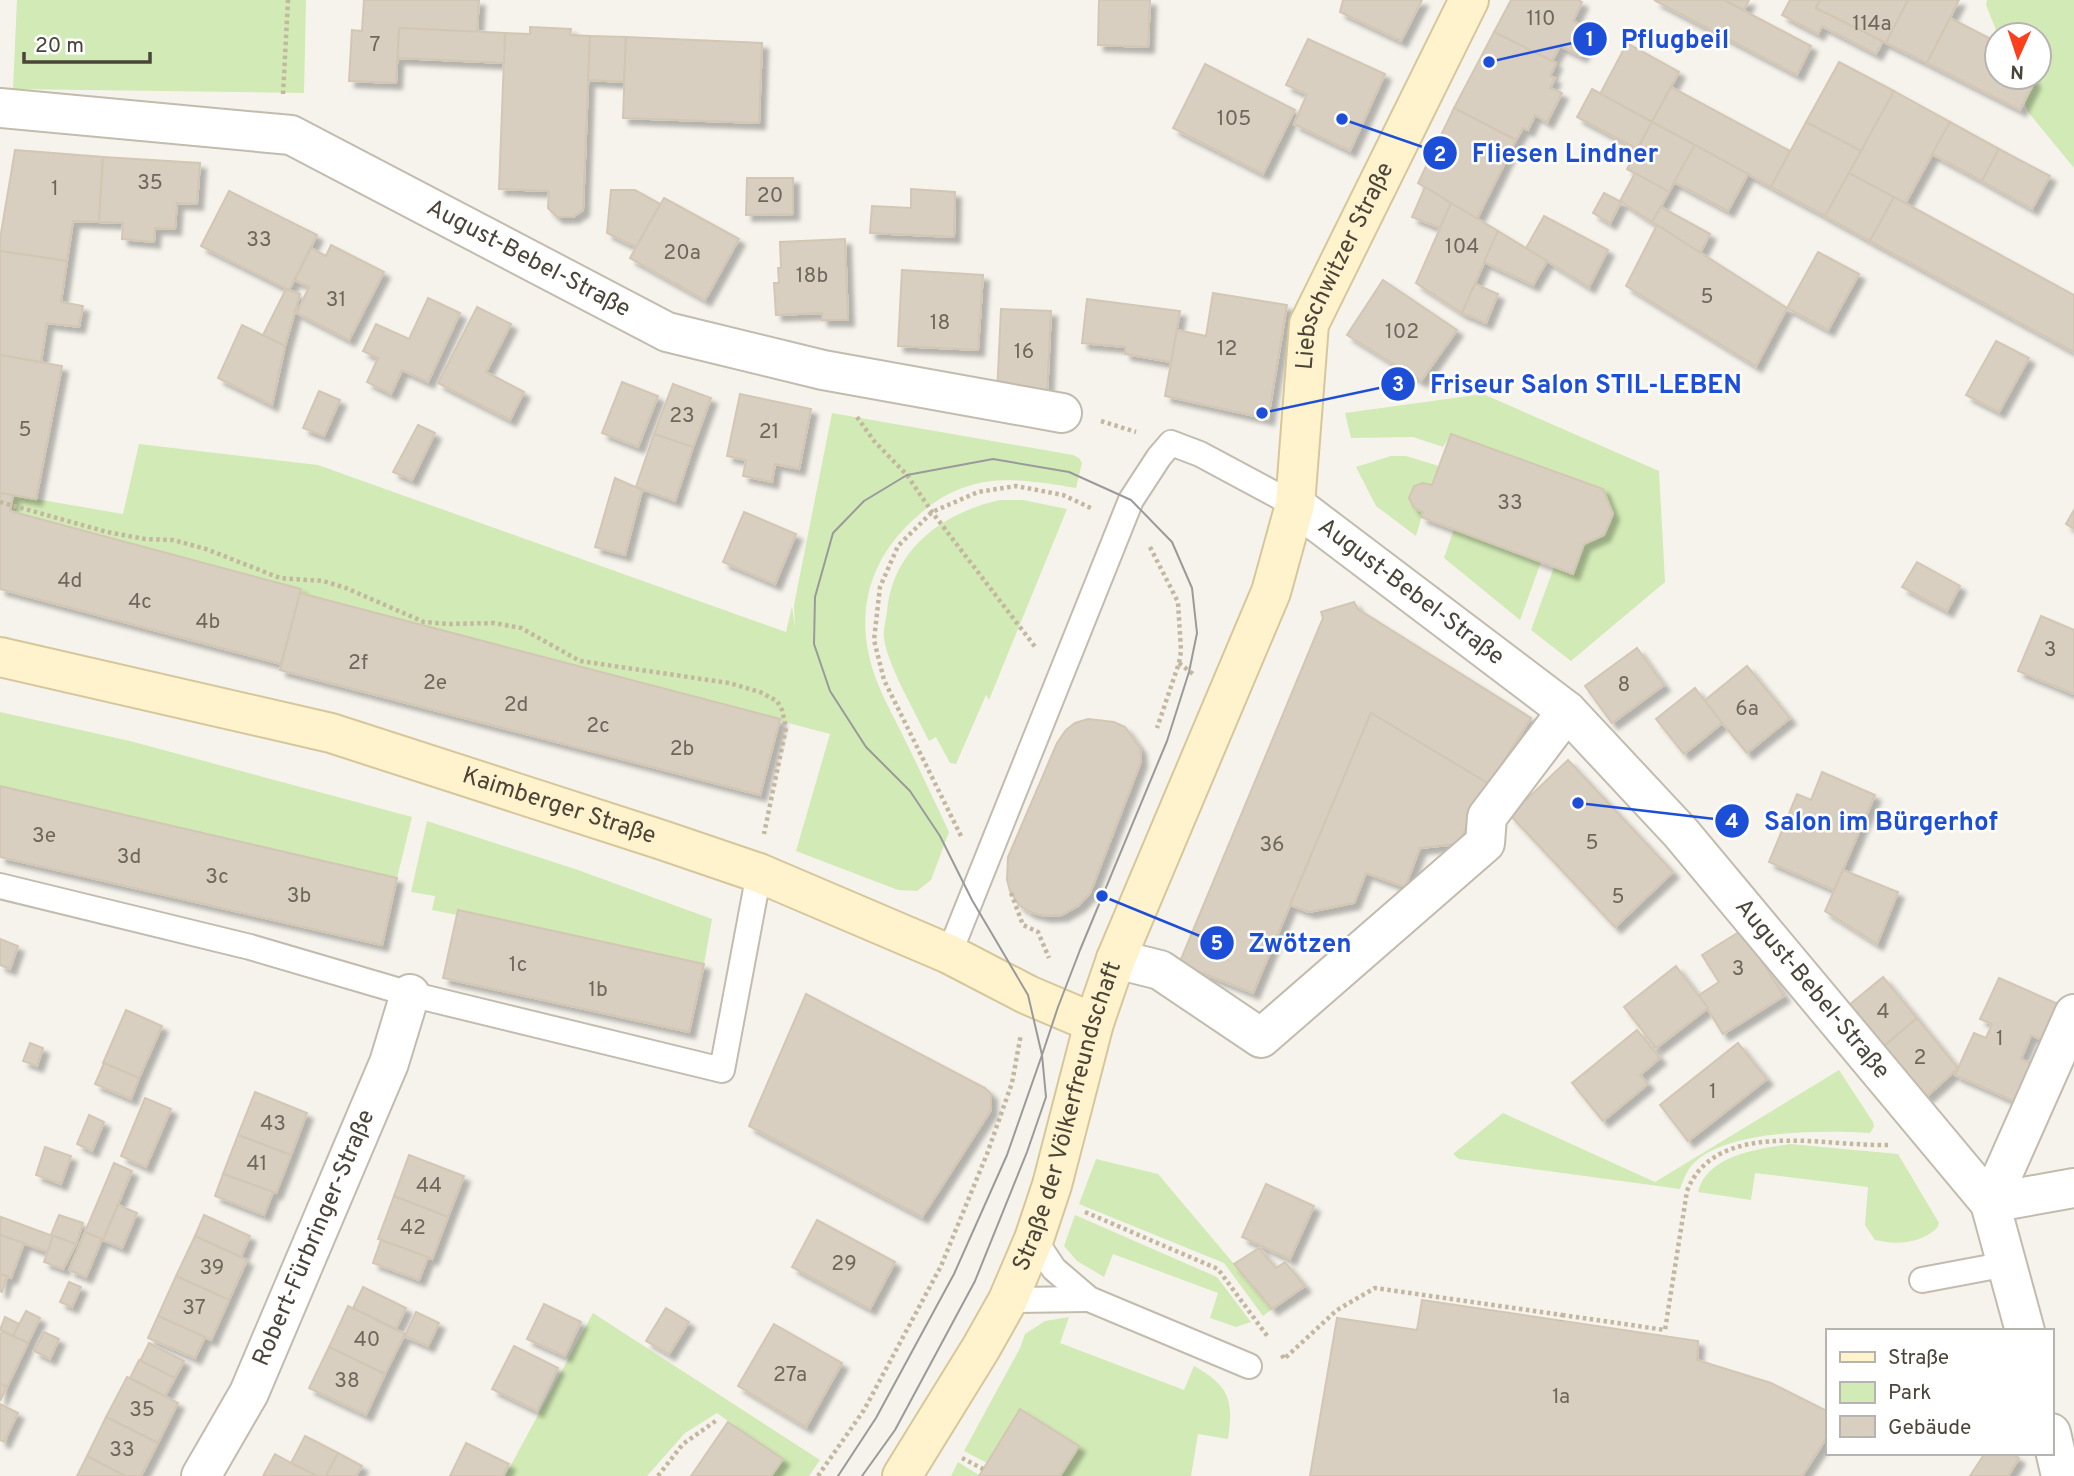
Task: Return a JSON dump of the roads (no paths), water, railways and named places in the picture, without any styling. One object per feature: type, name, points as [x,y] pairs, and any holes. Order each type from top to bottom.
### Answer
[{"type":"main road","name":"Liebschwitzer Straße","points":[[1205,744],[1271,592],[1295,505],[1310,324],[1469,0]]},
{"type":"main road","name":"Kaimberger Straße","points":[[0,657],[331,733],[759,873],[949,954],[1028,995],[1094,1023]]},
{"type":"main road","name":"Straße der Völkerfreundschaft","points":[[902,1476],[1008,1300],[1034,1239],[1052,1185],[1094,1023],[1116,959],[1205,744]]},
{"type":"street","name":"August-Bebel-Straße","points":[[0,108],[291,135],[667,332],[823,370],[1062,413]]},
{"type":"street","name":"August-Bebel-Straße","points":[[1295,505],[1567,711],[1681,833],[1990,1203]]},
{"type":"street","points":[[1116,959],[1160,970],[1261,1038],[1485,843],[1487,817],[1567,711]]},
{"type":"street","name":"Robert-Fürbringer-Straße","points":[[201,1476],[249,1393],[388,1063],[410,993]]},
{"type":"street","points":[[2024,1329],[1990,1203],[2074,1014]]},
{"type":"street","points":[[1990,1203],[2074,1188]]},
{"type":"street","points":[[2053,1442],[2061,1476]]},
{"type":"lane","name":"August-Bebel-Straße","points":[[949,954],[1131,500],[1171,443],[1200,453],[1295,505]]},
{"type":"lane","points":[[0,886],[250,947],[410,993],[722,1070],[759,873]]},
{"type":"lane","points":[[1034,1239],[1054,1269],[1089,1299],[1249,1366]]},
{"type":"lane","points":[[1922,1280],[2007,1264]]},
{"type":"lane","points":[[1008,1300],[1089,1299]]},
{"type":"tram line","points":[[838,1476],[876,1418],[954,1274],[1007,1155],[1042,1055],[1058,1007],[1080,950],[1167,741],[1189,672],[1197,633],[1192,588],[1172,542],[1131,500],[1069,472],[993,459],[907,475],[864,501],[833,533],[815,597],[814,644],[830,691],[866,747],[910,791],[940,836],[972,900],[1028,995],[1042,1055],[1046,1097],[975,1281],[895,1430],[862,1476]]},
{"type":"place","name":"Pflugbeil","points":[[1489,62]]},
{"type":"place","name":"Fliesen Lindner","points":[[1342,119]]},
{"type":"place","name":"Friseur Salon STIL-LEBEN","points":[[1262,413]]},
{"type":"place","name":"Salon im Bürgerhof","points":[[1578,803]]},
{"type":"place","name":"Zwötzen","points":[[1102,896]]}]
